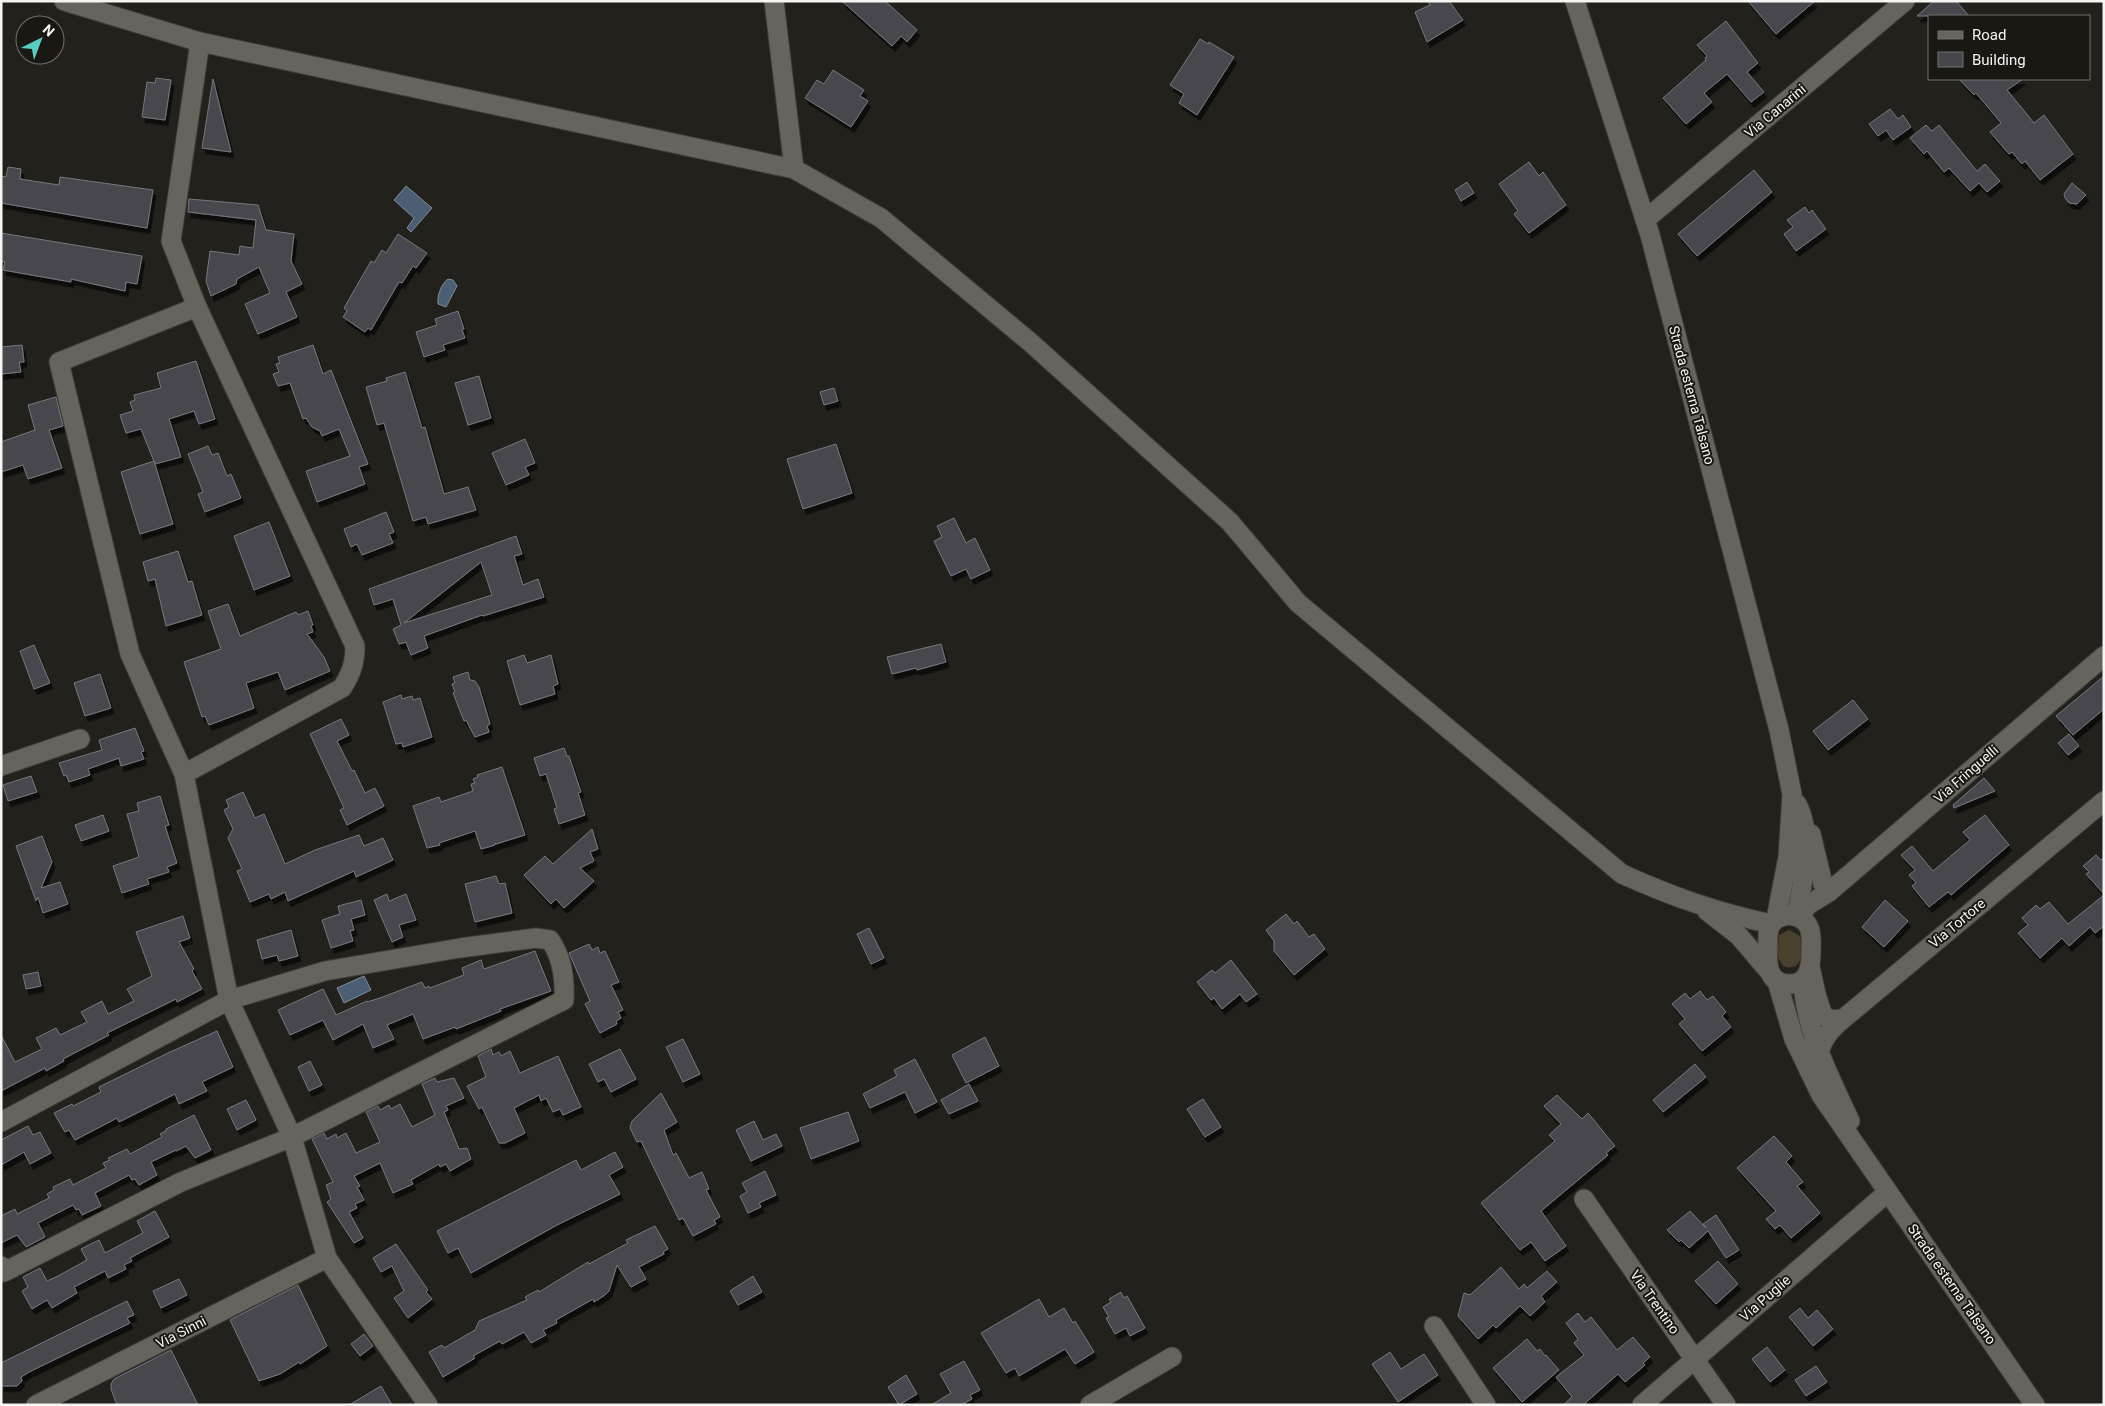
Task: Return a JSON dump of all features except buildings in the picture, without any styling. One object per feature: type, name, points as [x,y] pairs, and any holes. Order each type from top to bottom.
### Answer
[{"type":"street","points":[[64,1],[200,42],[794,169],[881,218],[1030,342],[1230,522],[1298,603],[1622,874],[1673,897],[1702,907],[1773,922],[1782,916],[1802,921]]},
{"type":"street","points":[[774,1],[794,169]]},
{"type":"street","name":"Strada esterna Talsano","points":[[1574,1],[1645,220],[1779,730],[1792,794],[1802,814],[1806,850],[1802,921],[1807,975],[1804,999],[1819,1052],[1869,1164]]},
{"type":"street","name":"Via Canarini","points":[[1645,220],[1905,1]]},
{"type":"street","points":[[184,774],[342,688],[349,677],[355,660],[354,646],[197,308],[171,241],[200,42]]},
{"type":"street","points":[[197,308],[59,362],[130,654],[184,774],[229,1000],[292,1137],[327,1258],[428,1405]]},
{"type":"street","name":"Via Fringuelli","points":[[1802,921],[1808,905],[1829,892],[2104,656]]},
{"type":"street","points":[[1,766],[80,739]]},
{"type":"street","name":"Strada esterna Talsano","points":[[1792,794],[1788,857],[1773,922],[1768,930],[1772,975],[1803,1060],[1821,1095],[2034,1405]]},
{"type":"street","name":"Via Tortore","points":[[1819,1052],[1822,1042],[1830,1031],[1843,1019],[2104,801]]},
{"type":"street","points":[[1802,814],[1814,843],[1823,884],[1829,892]]},
{"type":"street","points":[[1702,907],[1739,936],[1772,975],[1790,985],[1807,975],[1823,1016],[1832,1020],[1843,1019]]},
{"type":"street","points":[[1,1122],[229,1000],[325,971],[460,948],[536,938],[550,940],[557,950],[565,985],[564,1000],[292,1137],[182,1182],[4,1272],[1,1266]]},
{"type":"street","name":"Via Puglie","points":[[1642,1405],[1888,1192]]},
{"type":"street","name":"Via Trentino","points":[[1584,1199],[1726,1405]]},
{"type":"street","name":"Via Sinni","points":[[36,1405],[327,1258]]},
{"type":"street","points":[[1434,1326],[1486,1405]]},
{"type":"street","points":[[1090,1405],[1172,1357]]},
{"type":"shaded area","points":[[1789,930],[1799,935],[1802,946],[1801,958],[1795,966],[1790,967],[1783,966],[1777,956],[1779,935]]},
{"type":"water","points":[[406,186],[432,208],[411,232],[407,228],[414,218],[394,200]]},
{"type":"water","points":[[448,279],[453,280],[457,286],[446,307],[438,304],[438,301],[441,287]]},
{"type":"water","points":[[364,976],[371,990],[344,1003],[337,988]]}]
